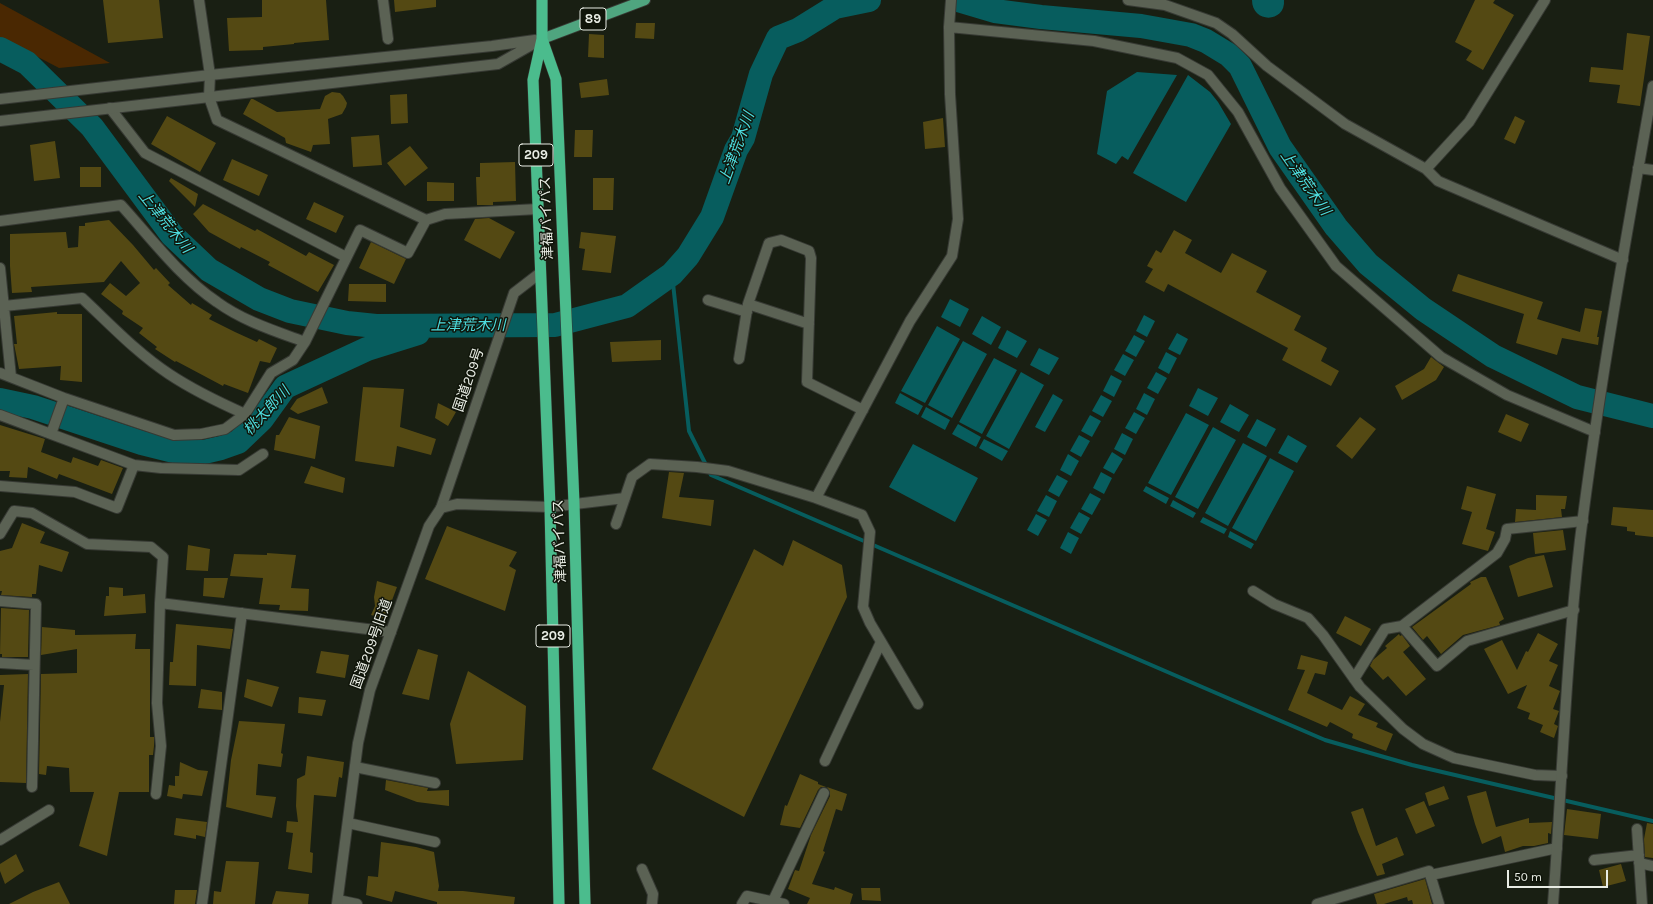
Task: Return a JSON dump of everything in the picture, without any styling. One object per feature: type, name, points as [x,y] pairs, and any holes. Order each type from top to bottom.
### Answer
[{"type":"highway","name":"209","points":[[542,0],[542,39]]},
{"type":"highway","name":"津福バイパス","points":[[542,39],[533,80],[543,368],[550,507],[559,904]]},
{"type":"highway","name":"津福バイパス","points":[[542,39],[556,79],[574,503],[585,904]]},
{"type":"main road","name":"89","points":[[542,39],[645,0]]},
{"type":"street","points":[[200,0],[210,75],[209,96],[217,120],[426,220],[445,214],[538,209]]},
{"type":"street","points":[[383,0],[388,39]]},
{"type":"street","points":[[816,498],[910,321],[952,256],[958,219],[950,94],[949,27],[951,0]]},
{"type":"street","points":[[1128,0],[1165,5],[1216,23],[1232,34],[1267,66],[1345,124],[1426,169],[1438,181],[1623,260]]},
{"type":"street","points":[[1426,169],[1469,122],[1545,0]]},
{"type":"street","points":[[949,27],[1094,41],[1177,58],[1208,75],[1238,112],[1280,188],[1336,266],[1441,357],[1507,395],[1595,432]]},
{"type":"street","points":[[0,99],[210,75],[492,46],[542,39]]},
{"type":"street","points":[[0,121],[498,64],[542,39]]},
{"type":"street","points":[[1553,904],[1574,610],[1583,521],[1602,384],[1653,86]]},
{"type":"street","points":[[108,108],[145,153],[346,257]]},
{"type":"street","points":[[1638,168],[1653,170]]},
{"type":"street","points":[[0,221],[121,205],[190,281],[217,303],[252,322],[305,342]]},
{"type":"street","points":[[0,373],[64,398],[174,435],[201,434],[225,429],[245,414],[271,373],[293,360],[305,342],[360,230],[408,253],[426,220]]},
{"type":"street","points":[[739,359],[747,308],[769,243],[782,240],[809,251],[811,258],[807,382],[863,410]]},
{"type":"street","points":[[0,268],[11,377]]},
{"type":"street","name":"国道209号","points":[[441,508],[514,293],[540,273]]},
{"type":"street","points":[[4,306],[82,298],[142,353],[168,374],[201,394],[245,414]]},
{"type":"street","points":[[708,300],[747,308],[809,324]]},
{"type":"street","points":[[50,434],[64,398]]},
{"type":"street","points":[[0,415],[134,464],[161,468],[239,470],[263,454]]},
{"type":"street","points":[[0,486],[75,492],[117,508],[134,464]]},
{"type":"street","points":[[616,524],[632,477],[650,464],[697,467],[728,471],[816,498],[862,515],[870,532],[863,607],[870,623],[918,704]]},
{"type":"street","points":[[441,508],[457,504],[550,507],[625,498]]},
{"type":"street","name":"国道209号旧道","points":[[337,902],[358,743],[370,690],[429,526],[441,508]]},
{"type":"street","points":[[0,534],[14,511],[32,513],[86,544],[151,547],[163,558],[157,703],[161,746],[156,794]]},
{"type":"street","points":[[1354,679],[1385,629],[1402,626],[1497,553],[1505,539],[1507,529],[1583,521]]},
{"type":"street","points":[[1253,591],[1274,604],[1308,618],[1323,635],[1360,687],[1403,729],[1423,744],[1462,759],[1535,775],[1562,776]]},
{"type":"street","points":[[0,600],[36,604],[32,787]]},
{"type":"street","points":[[160,603],[242,612],[391,632]]},
{"type":"street","points":[[1402,626],[1437,666],[1467,641],[1574,610]]},
{"type":"street","points":[[202,904],[242,612]]},
{"type":"street","points":[[825,761],[881,642]]},
{"type":"street","points":[[0,663],[34,665]]},
{"type":"street","points":[[355,767],[435,783]]},
{"type":"street","points":[[773,902],[824,793]]},
{"type":"street","points":[[0,840],[49,810]]},
{"type":"street","points":[[348,823],[435,842]]},
{"type":"street","points":[[1638,829],[1642,904]]},
{"type":"street","points":[[1430,875],[1557,848]]},
{"type":"street","points":[[1594,860],[1639,859],[1653,866]]},
{"type":"street","points":[[642,869],[653,894],[652,904]]},
{"type":"street","points":[[1317,904],[1429,871],[1439,904]]},
{"type":"street","points":[[742,904],[747,896],[784,904]]},
{"type":"street","points":[[337,902],[357,904]]},
{"type":"shaded area","points":[[0,3],[110,63],[59,68],[0,37]]},
{"type":"water","points":[[1252,0],[1284,0],[1283,8],[1280,13],[1275,16],[1269,18],[1263,17],[1253,8]]},
{"type":"water","points":[[1137,72],[1177,75],[1128,160],[1122,156],[1116,164],[1097,154],[1107,91]]},
{"type":"water","points":[[1188,75],[1210,92],[1218,102],[1231,124],[1186,202],[1133,173]]},
{"type":"water","points":[[950,299],[969,309],[960,327],[941,317]]},
{"type":"water","points":[[1144,315],[1155,321],[1147,337],[1136,331]]},
{"type":"water","points":[[982,316],[1001,327],[991,345],[972,334]]},
{"type":"water","points":[[937,326],[960,339],[925,403],[901,391]]},
{"type":"water","points":[[1007,330],[1027,341],[1017,358],[998,348]]},
{"type":"water","points":[[1177,333],[1188,339],[1180,355],[1168,349]]},
{"type":"water","points":[[1134,335],[1145,341],[1136,357],[1125,351]]},
{"type":"water","points":[[963,341],[987,354],[952,418],[928,405]]},
{"type":"water","points":[[1039,348],[1059,358],[1049,375],[1030,365]]},
{"type":"water","points":[[1166,352],[1177,358],[1169,374],[1158,368]]},
{"type":"water","points":[[1123,354],[1134,360],[1125,376],[1114,370]]},
{"type":"water","points":[[994,358],[1017,370],[982,434],[959,422]]},
{"type":"water","points":[[1021,372],[1044,385],[1009,449],[986,436]]},
{"type":"water","points":[[1156,372],[1167,378],[1158,394],[1147,388]]},
{"type":"water","points":[[1111,375],[1122,381],[1114,397],[1103,391]]},
{"type":"water","points":[[1198,388],[1218,398],[1208,416],[1189,406]]},
{"type":"water","points":[[900,393],[923,406],[918,415],[895,403]]},
{"type":"water","points":[[1144,393],[1155,399],[1147,415],[1136,409]]},
{"type":"water","points":[[1053,394],[1063,400],[1045,432],[1035,427]]},
{"type":"water","points":[[1101,395],[1112,401],[1103,417],[1092,411]]},
{"type":"water","points":[[1230,404],[1249,415],[1239,432],[1220,422]]},
{"type":"water","points":[[926,407],[950,420],[945,430],[921,417]]},
{"type":"water","points":[[1134,412],[1145,418],[1136,434],[1125,428]]},
{"type":"water","points":[[1186,413],[1209,425],[1171,495],[1148,483]]},
{"type":"water","points":[[1090,415],[1101,421],[1092,437],[1081,431]]},
{"type":"water","points":[[1257,419],[1276,429],[1266,447],[1247,437]]},
{"type":"water","points":[[958,424],[981,437],[976,447],[952,434]]},
{"type":"water","points":[[1213,427],[1236,440],[1198,509],[1175,497]]},
{"type":"water","points":[[1122,433],[1133,439],[1125,455],[1114,449]]},
{"type":"water","points":[[1079,435],[1090,441],[1081,457],[1070,451]]},
{"type":"water","points":[[1288,435],[1307,446],[1297,463],[1278,453]]},
{"type":"water","points":[[984,439],[1008,451],[1002,461],[979,448]]},
{"type":"water","points":[[1243,443],[1267,456],[1228,526],[1205,513]]},
{"type":"water","points":[[913,444],[978,478],[955,522],[889,487]]},
{"type":"water","points":[[1112,452],[1123,459],[1114,474],[1103,468]]},
{"type":"water","points":[[1068,454],[1079,461],[1071,476],[1060,470]]},
{"type":"water","points":[[1270,458],[1294,471],[1256,541],[1232,528]]},
{"type":"water","points":[[1101,472],[1112,478],[1104,494],[1093,488]]},
{"type":"water","points":[[1057,475],[1068,481],[1059,497],[1048,491]]},
{"type":"water","points":[[1146,486],[1169,498],[1166,504],[1143,491]]},
{"type":"water","points":[[1090,493],[1101,499],[1092,515],[1081,509]]},
{"type":"water","points":[[1046,495],[1057,501],[1049,517],[1037,511]]},
{"type":"water","points":[[1173,500],[1196,513],[1193,518],[1170,506]]},
{"type":"water","points":[[1079,512],[1090,518],[1081,534],[1070,528]]},
{"type":"water","points":[[1036,514],[1047,520],[1038,536],[1027,530]]},
{"type":"water","points":[[1203,517],[1227,529],[1224,534],[1200,522]]},
{"type":"water","points":[[1230,531],[1254,544],[1251,549],[1228,537]]},
{"type":"water","points":[[1068,532],[1079,538],[1071,554],[1060,548]]},
{"type":"building","points":[[103,0],[159,0],[163,38],[108,43]]},
{"type":"building","points":[[262,0],[326,0],[329,40],[263,47],[263,50],[229,51],[227,18],[262,17]]},
{"type":"building","points":[[394,0],[436,0],[436,7],[395,12]]},
{"type":"building","points":[[1475,0],[1495,0],[1493,3],[1514,15],[1483,70],[1466,60],[1472,51],[1455,42]]},
{"type":"building","points":[[636,23],[655,23],[654,39],[635,38]]},
{"type":"building","points":[[1627,33],[1650,36],[1640,106],[1617,103],[1620,85],[1589,82],[1591,67],[1623,70]]},
{"type":"building","points":[[589,34],[604,35],[604,58],[588,57]]},
{"type":"building","points":[[607,79],[609,95],[581,98],[579,83]]},
{"type":"building","points":[[332,92],[340,93],[343,96],[347,103],[346,107],[342,114],[328,119],[330,144],[313,145],[311,152],[286,143],[285,138],[243,114],[251,99],[277,112],[320,109],[325,96]]},
{"type":"building","points":[[407,94],[408,123],[391,124],[390,95]]},
{"type":"building","points":[[167,116],[216,143],[200,172],[151,144]]},
{"type":"building","points":[[1515,116],[1525,121],[1515,144],[1504,139]]},
{"type":"building","points":[[943,118],[945,147],[925,149],[923,122]]},
{"type":"building","points":[[575,130],[593,130],[592,157],[574,157]]},
{"type":"building","points":[[379,135],[382,165],[353,167],[351,137]]},
{"type":"building","points":[[55,141],[60,178],[34,181],[30,145]]},
{"type":"building","points":[[410,146],[428,168],[405,186],[387,163]]},
{"type":"building","points":[[232,159],[268,175],[259,196],[223,180]]},
{"type":"building","points":[[515,162],[516,201],[493,202],[493,205],[477,205],[476,177],[480,177],[480,163]]},
{"type":"building","points":[[80,167],[101,167],[101,187],[80,187]]},
{"type":"building","points":[[171,178],[198,194],[195,207],[169,181]]},
{"type":"building","points":[[593,178],[614,178],[613,210],[593,210]]},
{"type":"building","points":[[427,182],[454,183],[454,201],[427,201]]},
{"type":"building","points":[[314,202],[344,216],[336,233],[306,219]]},
{"type":"building","points":[[203,204],[255,231],[257,229],[306,256],[309,252],[334,265],[318,292],[268,265],[270,262],[241,247],[240,249],[209,232],[193,214]]},
{"type":"building","points":[[489,218],[515,232],[500,259],[464,240],[475,219]]},
{"type":"building","points":[[109,220],[154,270],[156,268],[170,283],[168,285],[191,305],[192,303],[212,315],[209,319],[257,342],[259,339],[277,348],[270,363],[260,361],[248,393],[224,384],[223,386],[176,361],[175,362],[155,349],[157,347],[139,333],[143,328],[122,314],[123,311],[101,294],[110,283],[126,296],[140,283],[121,261],[104,282],[31,287],[32,292],[12,293],[10,234],[66,232],[68,248],[78,247],[79,226],[85,226],[85,223]]},
{"type":"building","points":[[1174,230],[1192,240],[1185,253],[1221,273],[1232,253],[1267,271],[1256,292],[1301,316],[1294,330],[1327,348],[1321,361],[1339,371],[1331,386],[1282,360],[1288,348],[1168,284],[1164,292],[1145,282],[1153,269],[1147,266],[1156,250],[1161,253]]},
{"type":"building","points":[[581,232],[616,236],[611,273],[582,270],[585,249],[579,248]]},
{"type":"building","points":[[371,242],[406,259],[394,284],[359,268]]},
{"type":"building","points":[[1458,274],[1543,302],[1537,319],[1580,332],[1585,308],[1602,311],[1597,337],[1599,337],[1598,345],[1562,338],[1557,355],[1516,343],[1524,314],[1452,291]]},
{"type":"building","points":[[349,284],[386,284],[386,302],[348,301]]},
{"type":"building","points":[[57,312],[57,314],[82,314],[82,382],[60,380],[61,366],[19,369],[14,344],[17,344],[14,316]]},
{"type":"building","points":[[661,340],[661,360],[612,362],[610,342]]},
{"type":"building","points":[[1431,357],[1444,367],[1436,380],[1402,400],[1395,386],[1424,369]]},
{"type":"building","points":[[322,387],[328,403],[298,414],[290,409],[297,399]]},
{"type":"building","points":[[363,387],[404,389],[400,427],[436,439],[431,455],[397,446],[394,467],[355,461]]},
{"type":"building","points":[[438,403],[456,412],[448,426],[435,418]]},
{"type":"building","points":[[1506,414],[1529,424],[1521,442],[1498,432]]},
{"type":"building","points":[[289,417],[320,426],[315,459],[274,450],[276,435],[279,435]]},
{"type":"building","points":[[1360,417],[1376,429],[1352,459],[1336,446]]},
{"type":"building","points":[[0,425],[45,439],[41,452],[71,463],[73,457],[98,466],[101,460],[123,468],[112,494],[59,474],[57,479],[28,467],[27,478],[9,477],[10,471],[0,471]]},
{"type":"building","points":[[311,466],[345,478],[343,493],[304,483]]},
{"type":"building","points":[[669,472],[684,473],[679,497],[714,500],[711,526],[662,518]]},
{"type":"building","points":[[1467,486],[1496,494],[1486,529],[1495,532],[1488,551],[1462,544],[1472,512],[1461,509]]},
{"type":"building","points":[[1536,495],[1567,496],[1565,509],[1561,509],[1562,517],[1515,522],[1516,509],[1536,510]]},
{"type":"building","points":[[1613,507],[1653,510],[1653,537],[1635,535],[1635,532],[1627,531],[1627,527],[1611,525]]},
{"type":"building","points":[[22,523],[45,532],[40,543],[69,552],[62,572],[39,565],[36,594],[32,594],[32,597],[1,595],[0,551],[12,548]]},
{"type":"building","points":[[447,526],[517,552],[509,566],[516,570],[505,611],[425,579]]},
{"type":"building","points":[[1563,530],[1566,550],[1535,554],[1533,533]]},
{"type":"building","points":[[793,540],[842,565],[847,597],[744,817],[652,769],[754,549],[783,566]]},
{"type":"building","points":[[188,545],[210,549],[208,571],[186,570]]},
{"type":"building","points":[[267,553],[296,555],[291,588],[309,589],[308,611],[279,610],[280,605],[259,604],[263,578],[230,576],[234,554],[267,555]]},
{"type":"building","points":[[1544,555],[1553,587],[1518,597],[1509,566],[1528,558]]},
{"type":"building","points":[[1481,577],[1486,577],[1504,619],[1499,622],[1500,625],[1463,635],[1441,654],[1427,636],[1423,640],[1412,627],[1471,584],[1470,582]]},
{"type":"building","points":[[204,578],[228,578],[224,598],[203,596]]},
{"type":"building","points":[[377,581],[397,587],[385,619],[371,615],[375,606],[374,597]]},
{"type":"building","points":[[109,587],[123,588],[123,596],[145,594],[146,613],[104,616],[106,596],[109,596]]},
{"type":"building","points":[[1,608],[29,610],[28,657],[2,657],[2,654],[0,654]]},
{"type":"building","points":[[1345,616],[1371,629],[1361,646],[1336,633]]},
{"type":"building","points":[[176,624],[233,629],[230,649],[197,645],[196,686],[169,685],[170,662],[173,662]]},
{"type":"building","points":[[42,627],[75,630],[75,635],[136,634],[135,649],[150,649],[150,737],[154,737],[154,746],[153,755],[149,755],[149,792],[119,792],[107,856],[79,846],[94,792],[70,792],[69,768],[47,766],[46,775],[39,774],[41,674],[77,673],[77,649],[41,655]]},
{"type":"building","points":[[1538,633],[1558,644],[1549,661],[1558,665],[1549,686],[1560,691],[1553,709],[1559,711],[1554,724],[1558,726],[1554,738],[1540,732],[1543,725],[1528,719],[1530,713],[1517,708],[1527,685],[1508,694],[1484,649],[1502,640],[1517,670],[1526,651],[1528,652]]},
{"type":"building","points":[[1399,634],[1400,636],[1402,635],[1410,646],[1403,652],[1426,679],[1406,696],[1388,676],[1383,680],[1370,666],[1373,660],[1387,648],[1385,646]]},
{"type":"building","points":[[418,649],[438,655],[429,700],[402,694]]},
{"type":"building","points":[[321,651],[349,655],[345,678],[316,673]]},
{"type":"building","points":[[1301,655],[1328,662],[1325,675],[1315,673],[1307,693],[1342,710],[1350,696],[1365,704],[1358,715],[1378,723],[1376,727],[1393,734],[1386,751],[1352,738],[1353,734],[1330,722],[1327,727],[1288,710],[1305,670],[1297,669]]},
{"type":"building","points":[[468,671],[526,706],[523,760],[456,764],[450,724]]},
{"type":"building","points":[[28,674],[26,783],[0,782],[0,722],[4,685],[0,685],[0,675]]},
{"type":"building","points":[[247,679],[279,687],[272,707],[244,697]]},
{"type":"building","points":[[201,689],[222,692],[222,710],[198,708]]},
{"type":"building","points":[[299,697],[326,700],[322,716],[298,713]]},
{"type":"building","points":[[239,721],[285,724],[281,753],[283,754],[281,767],[258,764],[256,795],[276,797],[272,818],[226,807],[231,760]]},
{"type":"building","points":[[307,756],[344,762],[342,778],[339,777],[336,797],[314,795],[310,852],[313,853],[312,873],[288,869],[293,833],[286,832],[287,821],[298,822],[296,806],[297,779],[305,775]]},
{"type":"building","points":[[180,762],[198,770],[208,771],[202,796],[183,794],[182,799],[167,796],[169,785],[175,786],[175,776],[179,776]]},
{"type":"building","points":[[800,774],[826,787],[821,787],[818,790],[800,828],[780,825],[785,805],[787,806]]},
{"type":"building","points":[[386,780],[428,788],[427,791],[449,790],[449,806],[417,802],[385,790]]},
{"type":"building","points":[[1444,786],[1449,799],[1429,806],[1425,793]]},
{"type":"building","points":[[827,787],[847,794],[842,811],[836,809],[823,851],[825,852],[812,884],[834,890],[835,887],[853,894],[850,904],[807,904],[810,898],[788,889],[795,870],[799,871],[811,835],[830,796],[830,792]]},
{"type":"building","points":[[1486,791],[1496,827],[1529,818],[1529,823],[1552,822],[1551,834],[1548,833],[1548,843],[1534,846],[1523,846],[1505,852],[1501,836],[1482,844],[1467,796]]},
{"type":"building","points":[[1424,801],[1435,826],[1416,834],[1405,809]]},
{"type":"building","points":[[1363,808],[1376,846],[1397,837],[1404,855],[1382,864],[1385,874],[1377,876],[1351,812]]},
{"type":"building","points":[[1567,809],[1601,814],[1598,839],[1564,835]]},
{"type":"building","points":[[176,818],[207,822],[205,837],[196,835],[196,839],[174,835]]},
{"type":"building","points":[[1647,823],[1653,824],[1653,858],[1645,857],[1644,839]]},
{"type":"building","points":[[381,842],[416,847],[434,852],[439,886],[438,891],[463,891],[515,897],[514,904],[437,904],[437,902],[395,891],[392,902],[366,895],[368,876],[378,877]]},
{"type":"building","points":[[16,854],[24,871],[5,884],[0,871],[0,864]]},
{"type":"building","points":[[226,861],[259,862],[255,904],[213,904],[214,891],[221,892]]},
{"type":"building","points":[[1621,864],[1626,881],[1603,887],[1599,870]]},
{"type":"building","points":[[1425,879],[1432,904],[1413,904],[1412,900],[1408,901],[1407,897],[1384,904],[1377,904],[1374,894]]},
{"type":"building","points":[[59,882],[70,904],[9,904],[33,892]]},
{"type":"building","points":[[861,888],[880,888],[881,901],[862,900]]},
{"type":"building","points":[[175,890],[197,890],[195,904],[174,904]]},
{"type":"building","points":[[276,891],[309,894],[308,904],[272,904]]},
{"type":"waterway","name":"上津荒木川","points":[[0,49],[27,63],[92,127],[172,235],[209,270],[259,299],[290,311],[347,323],[376,326],[555,325],[627,306],[672,274],[688,256],[712,217],[736,150],[743,138],[761,74],[778,38],[798,30],[835,7],[869,0]]},
{"type":"waterway","name":"上津荒木川","points":[[958,0],[995,11],[1041,17],[1141,26],[1191,35],[1206,41],[1229,55],[1240,66],[1280,147],[1336,227],[1368,264],[1423,309],[1493,356],[1577,397],[1653,416]]},
{"type":"waterway","points":[[672,274],[689,431],[711,475],[1325,740],[1412,765],[1653,821]]},
{"type":"waterway","name":"桃太郎川","points":[[0,400],[33,407],[142,443],[178,452],[204,452],[238,442],[262,419],[285,387],[367,349],[418,333]]}]
